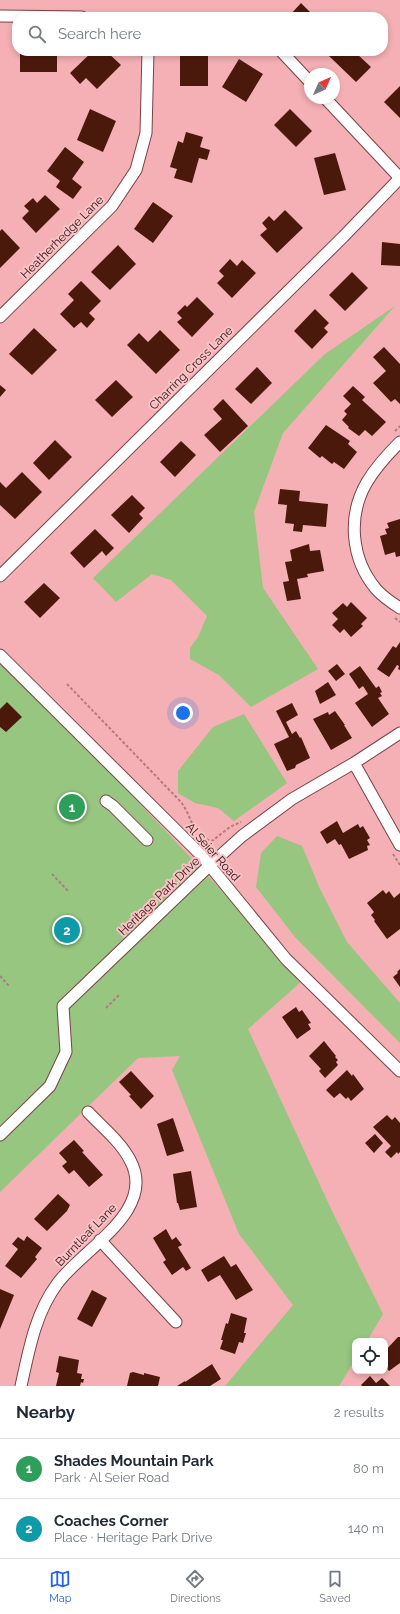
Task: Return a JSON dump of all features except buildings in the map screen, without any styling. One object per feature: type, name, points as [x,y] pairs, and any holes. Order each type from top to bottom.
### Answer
[{"type":"street","points":[[0,16],[12,16]]},
{"type":"street","name":"Heatherhedge Lane","points":[[0,317],[112,206],[136,170],[146,133],[148,56]]},
{"type":"street","points":[[286,56],[304,76]]},
{"type":"street","points":[[331,104],[400,178]]},
{"type":"street","name":"Charring Cross Lane","points":[[0,576],[337,243],[400,178]]},
{"type":"street","points":[[400,442],[378,465],[366,483],[359,499],[355,516],[354,537],[357,553],[370,580],[385,597],[400,608]]},
{"type":"street","name":"Al Seier Road","points":[[0,655],[210,865],[286,959],[400,1071]]},
{"type":"street","name":"Heritage Park Drive","points":[[0,1135],[50,1086],[66,1052],[63,1006],[242,836],[292,798],[354,763],[400,733]]},
{"type":"street","points":[[354,763],[400,845]]},
{"type":"street","points":[[106,801],[113,806],[147,840]]},
{"type":"street","name":"Burntleaf Lane","points":[[22,1386],[33,1334],[49,1296],[68,1270],[121,1220],[130,1208],[135,1190],[136,1180],[131,1161],[126,1153],[88,1112]]},
{"type":"street","points":[[100,1240],[176,1322]]},
{"type":"path","points":[[67,684],[182,802],[194,828],[200,836],[212,840],[230,827],[246,820]]},
{"type":"path","points":[[52,874],[68,892]]},
{"type":"path","points":[[0,976],[9,986]]},
{"type":"path","points":[[106,1008],[119,995]]},
{"type":"green space","points":[[395,306],[283,433],[254,512],[263,588],[318,669],[251,707],[219,675],[190,659],[190,648],[198,637],[207,616],[171,580],[152,574],[116,602],[93,578],[325,354]]},
{"type":"green space","points":[[0,655],[286,959],[302,981],[248,1029],[332,1211],[383,1314],[369,1338],[352,1338],[352,1365],[339,1386],[225,1386],[293,1305],[239,1234],[172,1070],[180,1056],[138,1058],[0,1192]]},
{"type":"green space","points":[[244,714],[287,783],[234,821],[218,808],[195,803],[178,793],[178,771],[213,727]]},
{"type":"green space","points":[[277,836],[302,846],[320,889],[347,942],[400,1003],[400,1043],[295,937],[256,887],[261,853]]},
{"type":"place","name":"Shades Mountain Park","points":[[72,807]]},
{"type":"place","name":"Coaches Corner","points":[[67,930]]}]
